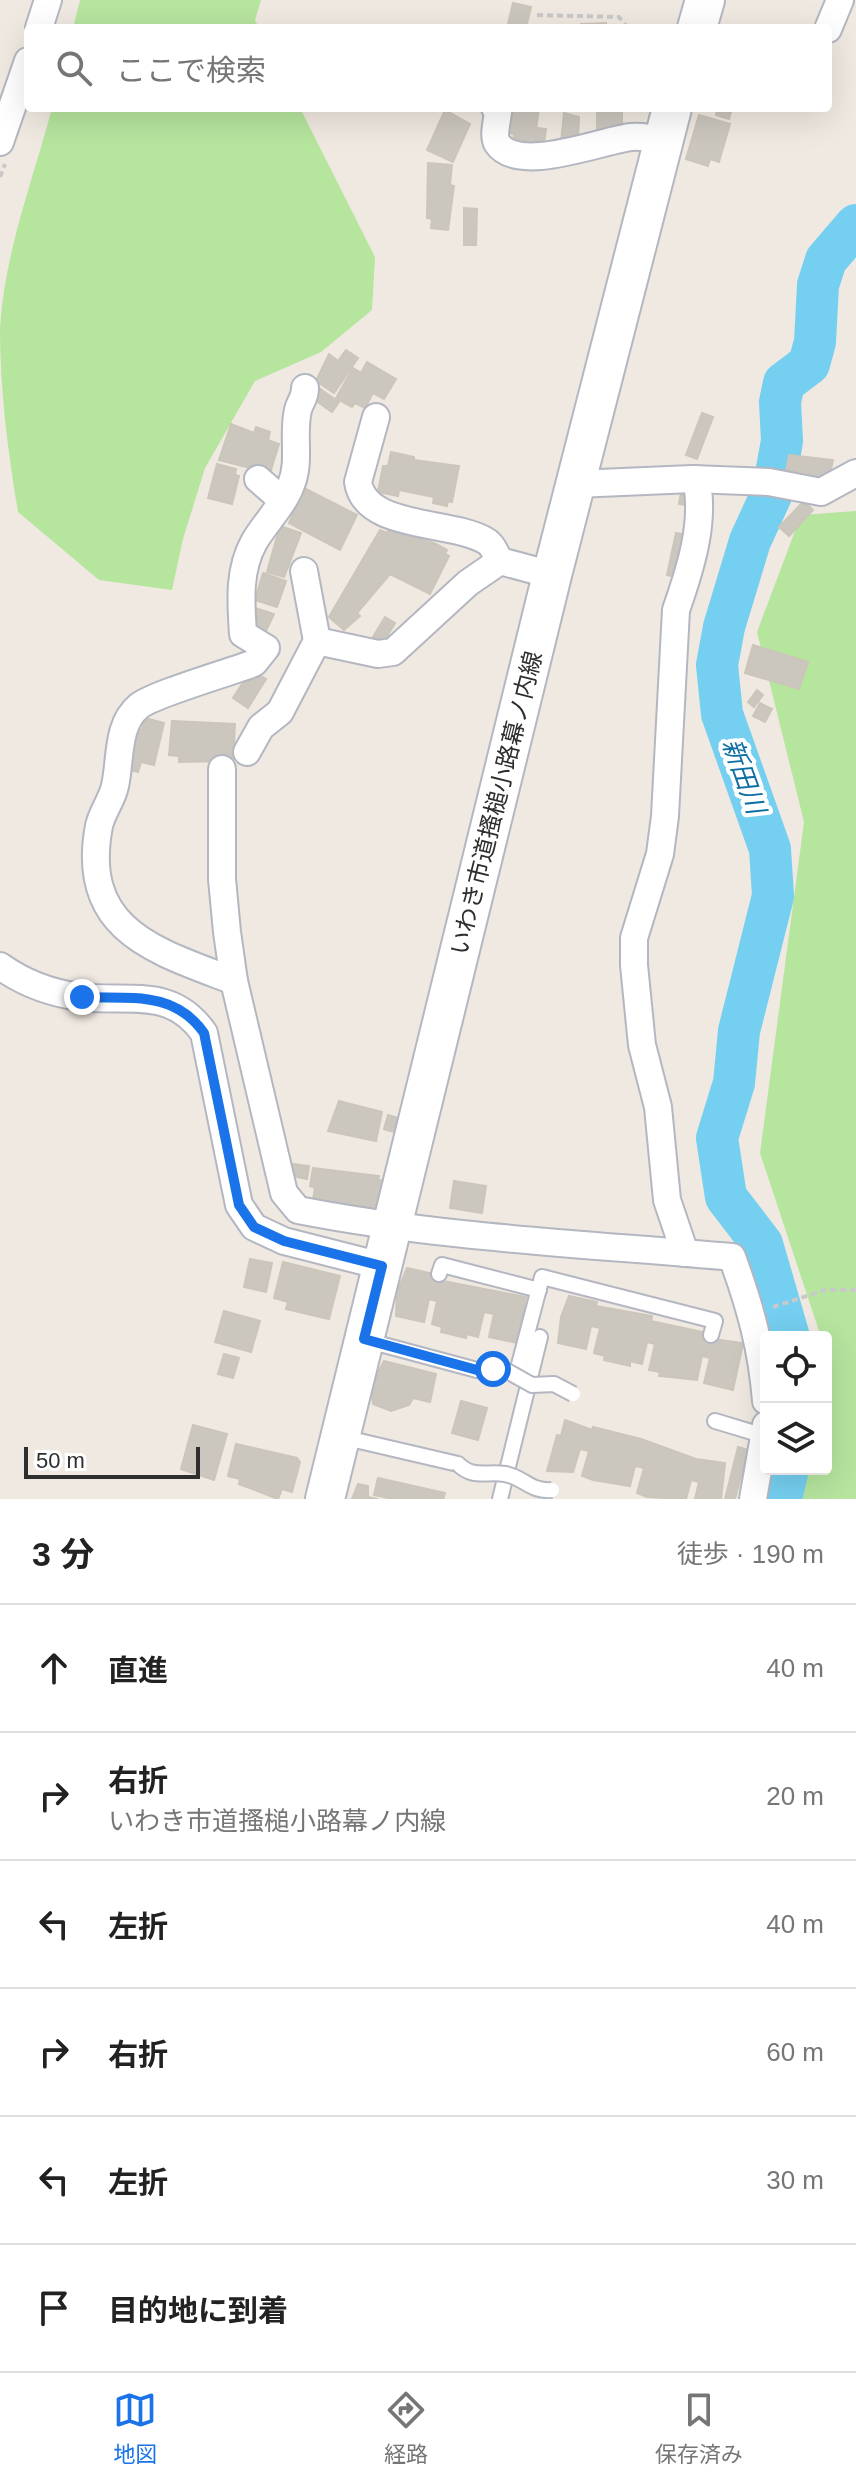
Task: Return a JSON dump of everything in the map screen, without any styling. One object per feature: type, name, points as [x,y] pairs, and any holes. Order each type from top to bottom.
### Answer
[{"type":"street","points":[[40,24],[48,0]]},
{"type":"street","points":[[698,24],[705,0]]},
{"type":"street","points":[[830,24],[840,0]]},
{"type":"street","points":[[0,142],[24,73]]},
{"type":"street","points":[[498,112],[495,139],[499,146],[515,153],[560,156],[667,125]]},
{"type":"street","name":"いわき市道搔槌小路幕ノ内線","points":[[325,1499],[552,575],[667,125]]},
{"type":"street","points":[[234,981],[161,954],[122,929],[106,905],[99,882],[99,826],[114,789],[122,732],[140,704],[254,663],[266,648],[243,634],[241,594],[245,564],[253,543],[282,500],[295,473],[298,408],[305,399],[305,388]]},
{"type":"street","points":[[376,417],[358,482],[364,499],[384,514],[489,543],[500,561],[552,575]]},
{"type":"street","points":[[576,484],[696,479],[776,484],[821,492],[856,473]]},
{"type":"street","points":[[258,479],[282,500]]},
{"type":"street","points":[[685,1253],[667,1200],[658,1107],[642,1045],[634,938],[660,854],[676,610],[689,574],[698,517],[696,479]]},
{"type":"street","points":[[317,641],[378,654],[393,652],[468,583],[500,561]]},
{"type":"street","points":[[247,752],[261,727],[280,712],[317,641],[304,571]]},
{"type":"street","points":[[222,769],[222,879],[234,981],[284,1193],[290,1205],[298,1210],[392,1226],[583,1247],[732,1257],[760,1344]]},
{"type":"street","points":[[0,966],[32,986],[49,991],[82,997],[149,999],[173,1004],[191,1015],[204,1033],[239,1205],[254,1227],[284,1241],[382,1266]]},
{"type":"street","points":[[753,1499],[760,1459]]},
{"type":"lane","points":[[439,1274],[442,1265],[539,1290]]},
{"type":"lane","points":[[516,1376],[542,1277],[715,1321],[711,1335]]},
{"type":"lane","points":[[500,1499],[540,1337]]},
{"type":"lane","points":[[364,1339],[477,1370],[493,1369],[532,1385],[554,1384],[573,1394]]},
{"type":"lane","points":[[715,1421],[760,1429]]},
{"type":"lane","points":[[341,1437],[458,1464],[473,1474],[503,1474],[531,1489],[552,1490]]},
{"type":"path","points":[[537,15],[619,17],[625,24]]},
{"type":"path","points":[[772,1308],[791,1299],[825,1290],[856,1290]]},
{"type":"green space","points":[[80,0],[261,0],[255,20],[257,24],[74,24]]},
{"type":"green space","points":[[51,112],[302,112],[375,257],[372,310],[321,352],[255,381],[205,468],[183,539],[172,590],[99,580],[18,512],[5,421],[0,329],[7,273]]},
{"type":"green space","points":[[856,511],[856,1499],[792,1499],[798,1475],[832,1475],[832,1331],[819,1331],[760,1153],[804,822],[757,632],[801,515]]},
{"type":"building","points":[[513,3],[531,7],[527,24],[508,24]]},
{"type":"building","points":[[444,112],[470,124],[453,162],[427,150]]},
{"type":"building","points":[[509,112],[538,112],[534,145],[513,142],[514,134],[506,133]]},
{"type":"building","points":[[597,112],[622,112],[622,130],[597,130]]},
{"type":"building","points":[[717,112],[731,112],[729,119],[716,115]]},
{"type":"building","points":[[564,113],[579,117],[578,142],[561,142]]},
{"type":"building","points":[[699,115],[730,124],[719,162],[710,159],[708,166],[686,159]]},
{"type":"building","points":[[538,128],[546,129],[544,143],[535,141]]},
{"type":"building","points":[[428,163],[452,165],[450,185],[454,186],[448,230],[431,228],[432,219],[427,218]]},
{"type":"building","points":[[464,208],[477,209],[476,245],[464,245]]},
{"type":"building","points":[[346,350],[358,358],[334,393],[316,381],[329,354],[338,361]]},
{"type":"building","points":[[367,362],[396,379],[384,399],[373,393],[365,408],[355,403],[352,407],[336,398],[353,368],[361,373]]},
{"type":"building","points":[[319,388],[339,402],[332,412],[312,398]]},
{"type":"building","points":[[702,413],[713,417],[697,459],[686,455]]},
{"type":"building","points":[[231,424],[254,433],[256,427],[270,432],[268,440],[279,444],[270,473],[219,460]]},
{"type":"building","points":[[391,452],[414,457],[414,460],[459,466],[452,502],[448,501],[447,506],[433,503],[434,497],[399,490],[398,496],[378,492],[383,466],[388,466]]},
{"type":"building","points":[[789,455],[833,460],[828,483],[785,477]]},
{"type":"building","points":[[217,464],[236,469],[235,475],[239,476],[232,504],[208,498]]},
{"type":"building","points":[[304,488],[357,515],[340,550],[289,523]]},
{"type":"building","points":[[682,488],[693,490],[691,506],[679,504]]},
{"type":"building","points":[[804,501],[813,510],[789,536],[779,527]]},
{"type":"building","points":[[280,526],[301,533],[284,577],[267,572]]},
{"type":"building","points":[[389,528],[436,544],[447,550],[445,554],[449,556],[430,594],[390,574],[357,613],[360,616],[344,630],[329,617],[380,530],[387,533]]},
{"type":"building","points":[[676,533],[688,535],[679,578],[667,575]]},
{"type":"building","points":[[263,573],[286,581],[277,607],[255,600]]},
{"type":"building","points":[[255,608],[274,614],[263,637],[247,632]]},
{"type":"building","points":[[385,617],[395,623],[383,643],[373,637]]},
{"type":"building","points":[[753,645],[808,662],[799,689],[745,673]]},
{"type":"building","points":[[251,670],[266,679],[248,708],[233,698]]},
{"type":"building","points":[[757,690],[763,695],[754,707],[748,702]]},
{"type":"building","points":[[760,703],[772,709],[765,722],[753,716]]},
{"type":"building","points":[[145,718],[164,723],[154,765],[141,762],[138,772],[123,768],[133,728],[142,730]]},
{"type":"building","points":[[172,721],[235,724],[233,761],[179,762],[179,756],[169,755]]},
{"type":"building","points":[[339,1101],[382,1112],[376,1141],[328,1131]]},
{"type":"building","points":[[388,1115],[401,1119],[397,1133],[384,1129]]},
{"type":"building","points":[[293,1164],[309,1166],[307,1179],[292,1176]]},
{"type":"building","points":[[313,1168],[379,1176],[378,1180],[388,1181],[383,1215],[313,1200],[315,1188],[310,1186]]},
{"type":"building","points":[[454,1181],[486,1186],[482,1213],[450,1208]]},
{"type":"building","points":[[250,1259],[272,1263],[266,1292],[244,1287]]},
{"type":"building","points":[[283,1262],[340,1276],[329,1319],[286,1309],[288,1302],[274,1298]]},
{"type":"building","points":[[407,1268],[434,1274],[433,1279],[526,1297],[517,1343],[489,1337],[494,1314],[484,1312],[478,1337],[467,1334],[466,1338],[441,1332],[442,1327],[432,1324],[437,1301],[429,1299],[424,1322],[396,1316],[397,1292]]},
{"type":"building","points":[[569,1296],[597,1302],[596,1306],[652,1316],[651,1321],[707,1333],[706,1338],[743,1343],[733,1390],[704,1383],[710,1358],[702,1356],[697,1380],[659,1376],[660,1372],[649,1370],[655,1344],[647,1342],[642,1364],[630,1361],[630,1366],[604,1360],[605,1356],[594,1353],[600,1328],[591,1326],[586,1349],[558,1343],[561,1317]]},
{"type":"building","points":[[224,1311],[260,1321],[251,1352],[215,1342]]},
{"type":"building","points":[[224,1354],[239,1358],[233,1378],[218,1374]]},
{"type":"building","points":[[384,1361],[436,1374],[430,1402],[413,1398],[409,1405],[391,1411],[373,1404],[371,1386]]},
{"type":"building","points":[[461,1401],[487,1408],[478,1440],[452,1433]]},
{"type":"building","points":[[565,1420],[592,1430],[593,1427],[641,1439],[696,1459],[725,1463],[721,1499],[695,1499],[699,1482],[691,1480],[686,1499],[647,1497],[637,1493],[644,1468],[635,1466],[630,1486],[593,1480],[582,1476],[589,1451],[580,1449],[573,1472],[547,1471],[557,1435],[561,1436]]},
{"type":"building","points":[[193,1425],[227,1434],[214,1480],[181,1469]]},
{"type":"building","points":[[236,1444],[297,1458],[300,1462],[292,1492],[282,1489],[278,1499],[239,1484],[240,1479],[228,1476]]},
{"type":"building","points":[[738,1447],[748,1450],[735,1499],[725,1499]]},
{"type":"building","points":[[378,1478],[445,1493],[443,1499],[393,1499],[374,1495]]},
{"type":"building","points":[[358,1484],[368,1486],[368,1497],[378,1499],[352,1499]]},
{"type":"waterway","name":"新田川","points":[[787,1331],[762,1244],[726,1197],[717,1138],[734,1083],[739,1031],[773,896],[770,849],[722,714],[717,665],[724,627],[750,541],[773,491],[782,441],[780,402],[784,383],[809,364],[815,342],[818,285],[826,260],[856,225]]},
{"type":"waterway","name":"新田川","points":[[781,1499],[787,1475]]},
{"type":"route","points":[[82,997],[149,999],[173,1004],[191,1015],[204,1033],[239,1205],[254,1227],[284,1241],[382,1266],[364,1339],[477,1370],[493,1369]]}]
